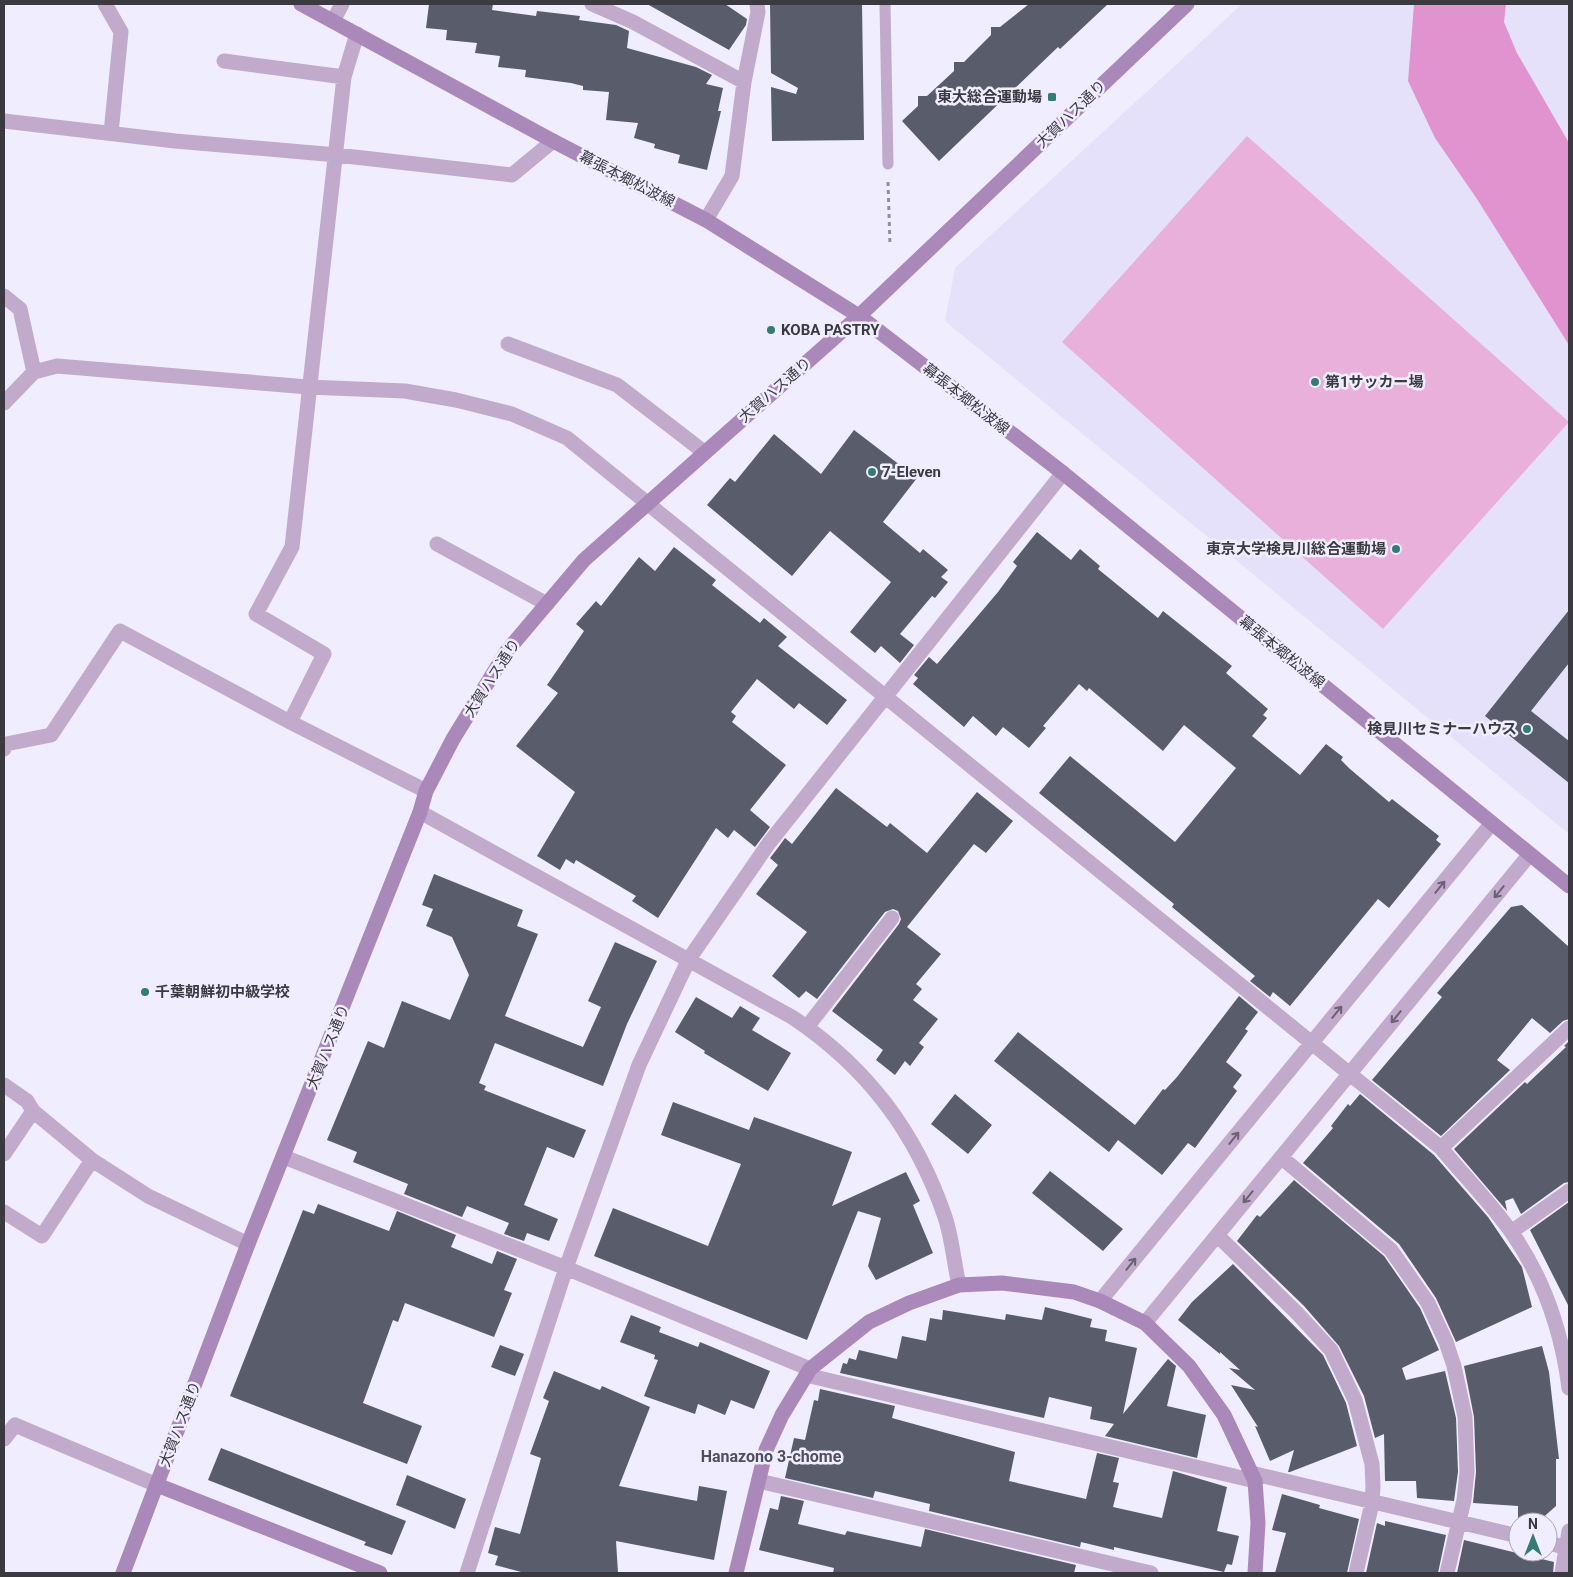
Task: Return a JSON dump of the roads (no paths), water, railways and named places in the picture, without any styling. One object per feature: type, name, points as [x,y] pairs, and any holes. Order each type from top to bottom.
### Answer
[{"type":"street","points":[[105,4],[121,32],[111,133]]},
{"type":"street","name":"幕張本郷松波線","points":[[301,4],[553,142],[706,220],[859,316],[1063,473],[1569,886]]},
{"type":"street","points":[[333,22],[342,4]]},
{"type":"street","points":[[592,4],[633,22],[744,82]]},
{"type":"street","points":[[706,220],[732,176],[744,82],[758,12],[757,4]]},
{"type":"street","name":"大賀ハス通り","points":[[123,1573],[248,1244],[420,812],[426,791],[453,739],[507,651],[584,560],[859,316],[1187,4]]},
{"type":"street","points":[[290,722],[324,654],[256,614],[292,547],[308,387],[337,155],[344,77],[357,34]]},
{"type":"street","points":[[224,62],[344,77]]},
{"type":"street","points":[[4,121],[174,142],[337,155],[512,175],[553,142]]},
{"type":"street","points":[[4,296],[20,309],[34,372]]},
{"type":"street","points":[[508,344],[618,385],[704,452]]},
{"type":"street","points":[[4,404],[34,372],[57,366],[308,387],[404,392],[456,400],[512,414],[567,438],[1441,1148],[1511,1232],[1544,1291],[1564,1330],[1569,1388]]},
{"type":"street","points":[[466,1573],[566,1268],[639,1065],[689,959],[769,843],[888,697],[1063,473]]},
{"type":"street","points":[[437,544],[547,604]]},
{"type":"street","points":[[4,749],[6,744],[51,735],[120,630],[290,722],[426,791]]},
{"type":"street","points":[[420,812],[689,959],[807,1027],[832,1046],[895,1113],[925,1167],[945,1218],[959,1285]]},
{"type":"street","points":[[1100,1301],[1492,823]]},
{"type":"street","points":[[1145,1323],[1530,854]]},
{"type":"street","points":[[807,1027],[892,918]]},
{"type":"street","points":[[1441,1148],[1569,1028]]},
{"type":"street","points":[[4,1085],[26,1100],[33,1111],[92,1160],[148,1196],[248,1244]]},
{"type":"street","points":[[4,1154],[33,1111]]},
{"type":"street","points":[[284,1157],[566,1268],[808,1372],[1253,1477],[1459,1521],[1508,1533]]},
{"type":"street","points":[[1281,1157],[1391,1250],[1428,1303],[1454,1366],[1465,1417],[1467,1472],[1464,1500],[1447,1573]]},
{"type":"street","points":[[4,1212],[42,1236],[92,1160]]},
{"type":"street","points":[[1511,1232],[1569,1191]]},
{"type":"street","points":[[1216,1236],[1297,1313],[1331,1350],[1351,1391],[1372,1464],[1372,1503],[1356,1573]]},
{"type":"street","points":[[736,1573],[766,1450],[782,1415],[808,1372],[869,1322],[909,1303],[959,1285],[1002,1283],[1074,1292],[1100,1301],[1145,1323],[1190,1366],[1224,1415],[1253,1477],[1258,1523],[1255,1573]]},
{"type":"street","points":[[4,1439],[15,1425],[157,1486],[380,1573]]},
{"type":"street","points":[[759,1481],[1150,1573]]},
{"type":"street","points":[[1562,1573],[1568,1548],[1569,1531]]},
{"type":"lane","points":[[885,4],[888,164]]},
{"type":"place","name":"東大総合運動場","points":[[1052,97]]},
{"type":"place","name":"KOBA PASTRY","points":[[771,330]]},
{"type":"place","name":"第1サッカー場","points":[[1315,382]]},
{"type":"place","name":"7-Eleven","points":[[872,472]]},
{"type":"place","name":"東京大学検見川総合運動場","points":[[1396,549]]},
{"type":"place","name":"検見川セミナーハウス","points":[[1527,729]]},
{"type":"place","name":"千葉朝鮮初中級学校","points":[[145,992]]},
{"type":"district","name":"Hanazono 3-chome","points":[[771,1456]]}]
